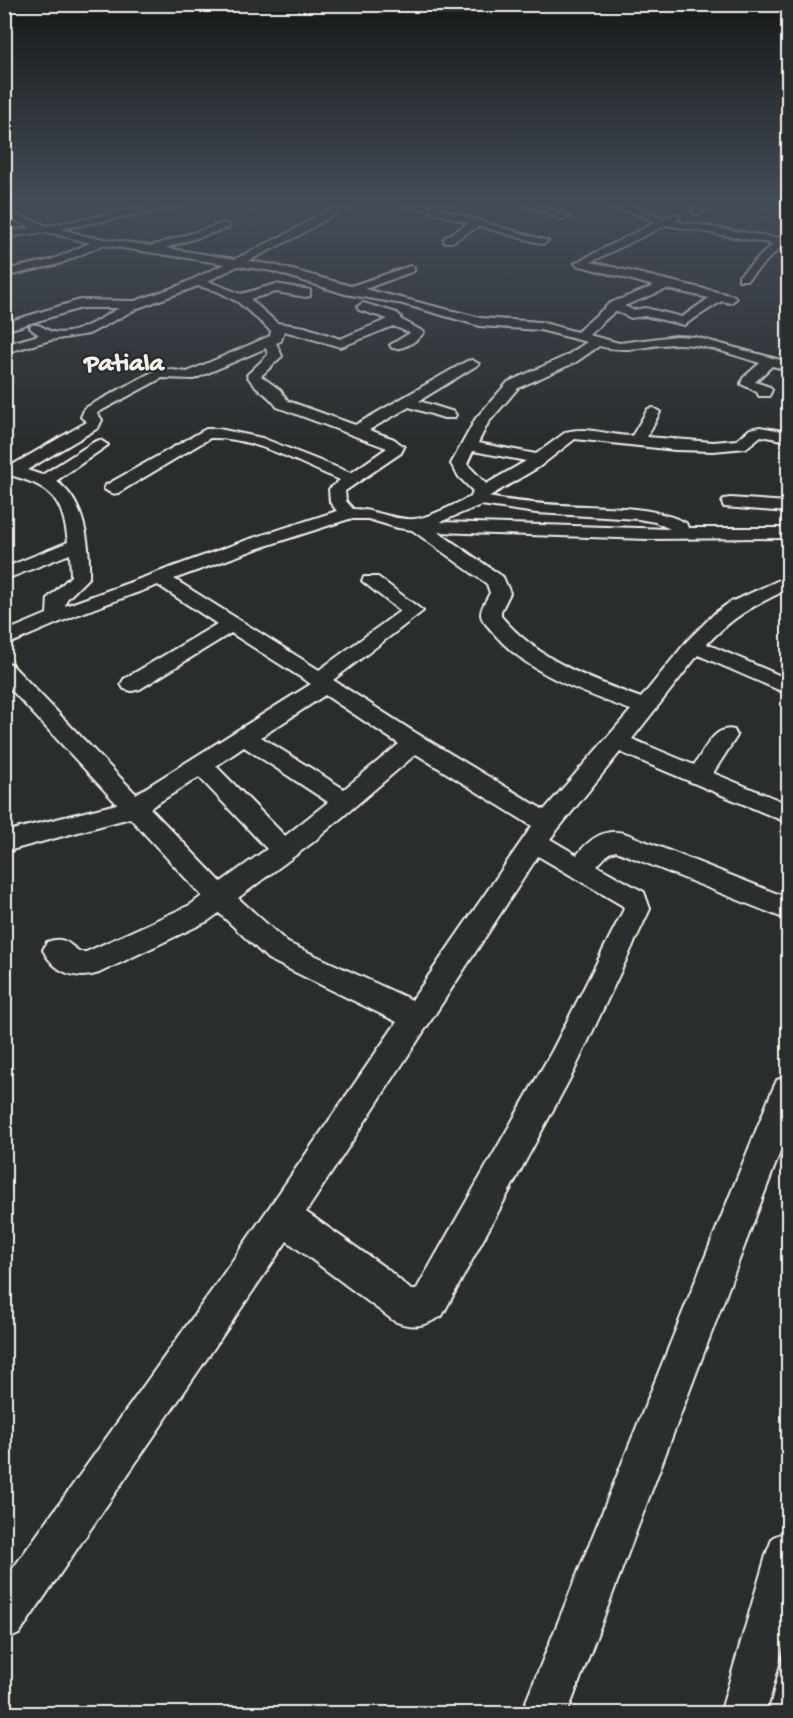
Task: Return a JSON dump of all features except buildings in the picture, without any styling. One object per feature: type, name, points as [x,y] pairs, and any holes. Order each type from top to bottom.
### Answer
[{"type":"street","points":[[4,349],[50,336],[74,335],[88,331],[136,304],[194,283]]},
{"type":"street","points":[[203,283],[219,286],[242,297],[271,334],[275,356],[254,375],[254,379],[278,393],[282,404],[389,442],[396,447],[391,453],[337,489],[338,502],[345,509],[346,514]]},
{"type":"street","points":[[345,296],[376,283]]},
{"type":"street","points":[[658,283],[736,300]]},
{"type":"street","points":[[242,297],[276,288],[312,295],[324,284],[345,296],[395,317],[393,321]]},
{"type":"street","points":[[579,337],[614,306],[666,285]]},
{"type":"street","points":[[621,289],[641,295]]},
{"type":"street","points":[[345,296],[413,303],[480,322],[540,326],[619,347],[676,340],[691,352],[727,352],[789,366]]},
{"type":"street","points":[[614,306],[631,314],[645,312],[684,321],[719,297]]},
{"type":"street","points":[[4,327],[80,304],[136,304]]},
{"type":"street","points":[[9,471],[93,425],[95,420],[88,417],[90,411],[157,375],[189,376],[271,334],[300,330],[340,343],[393,321],[418,333],[397,345]]},
{"type":"street","points":[[25,322],[50,336]]},
{"type":"street","points":[[481,497],[480,487],[460,467],[481,422],[513,385],[571,359],[597,342]]},
{"type":"street","points":[[764,393],[765,390],[747,383],[769,361]]},
{"type":"street","points":[[356,431],[472,364]]},
{"type":"street","points":[[406,401],[449,415]]},
{"type":"street","points":[[638,440],[653,412]]},
{"type":"street","points":[[416,525],[481,497],[568,437],[576,434],[680,445],[730,446],[743,444],[753,434],[759,432],[789,437]]},
{"type":"street","points":[[112,489],[206,434],[213,433],[248,440],[352,478]]},
{"type":"street","points":[[44,481],[100,444]]},
{"type":"street","points":[[469,446],[538,459]]},
{"type":"street","points":[[9,471],[44,481],[67,499],[78,544],[80,576],[74,585],[55,599],[53,604],[57,616]]},
{"type":"street","points":[[481,497],[525,508],[658,517],[671,521],[688,532]]},
{"type":"street","points":[[730,503],[789,507]]},
{"type":"street","points":[[4,640],[57,616],[253,544],[346,514],[369,514],[398,524],[600,533],[789,533]]},
{"type":"street","points":[[416,525],[496,581],[500,593],[491,611],[491,617],[511,640],[562,676],[645,707]]},
{"type":"street","points":[[4,574],[78,544]]},
{"type":"street","points":[[161,579],[414,744],[541,833],[581,869],[635,900],[638,909],[563,1061],[429,1303],[420,1308],[407,1308],[283,1216]]},
{"type":"street","points":[[4,842],[109,816],[134,807],[322,682],[413,611],[371,581]]},
{"type":"street","points":[[4,1620],[120,1457],[541,833],[694,646],[729,611],[789,582]]},
{"type":"street","points":[[132,684],[230,626]]},
{"type":"street","points":[[694,646],[789,687]]},
{"type":"street","points":[[4,669],[219,897],[278,951],[417,1017]]},
{"type":"street","points":[[243,736],[345,801]]},
{"type":"street","points":[[699,776],[726,736]]},
{"type":"street","points":[[616,741],[789,814]]},
{"type":"street","points":[[57,950],[70,962],[79,966],[89,964],[191,918],[284,850],[414,744]]},
{"type":"street","points":[[200,764],[284,850]]},
{"type":"street","points":[[581,869],[599,845],[610,840],[618,841],[789,909]]},
{"type":"street","points":[[544,1713],[779,1144],[789,1091]]},
{"type":"street","points":[[743,1713],[789,1552]]},
{"type":"district","name":"Patiala","points":[[124,361]]}]
